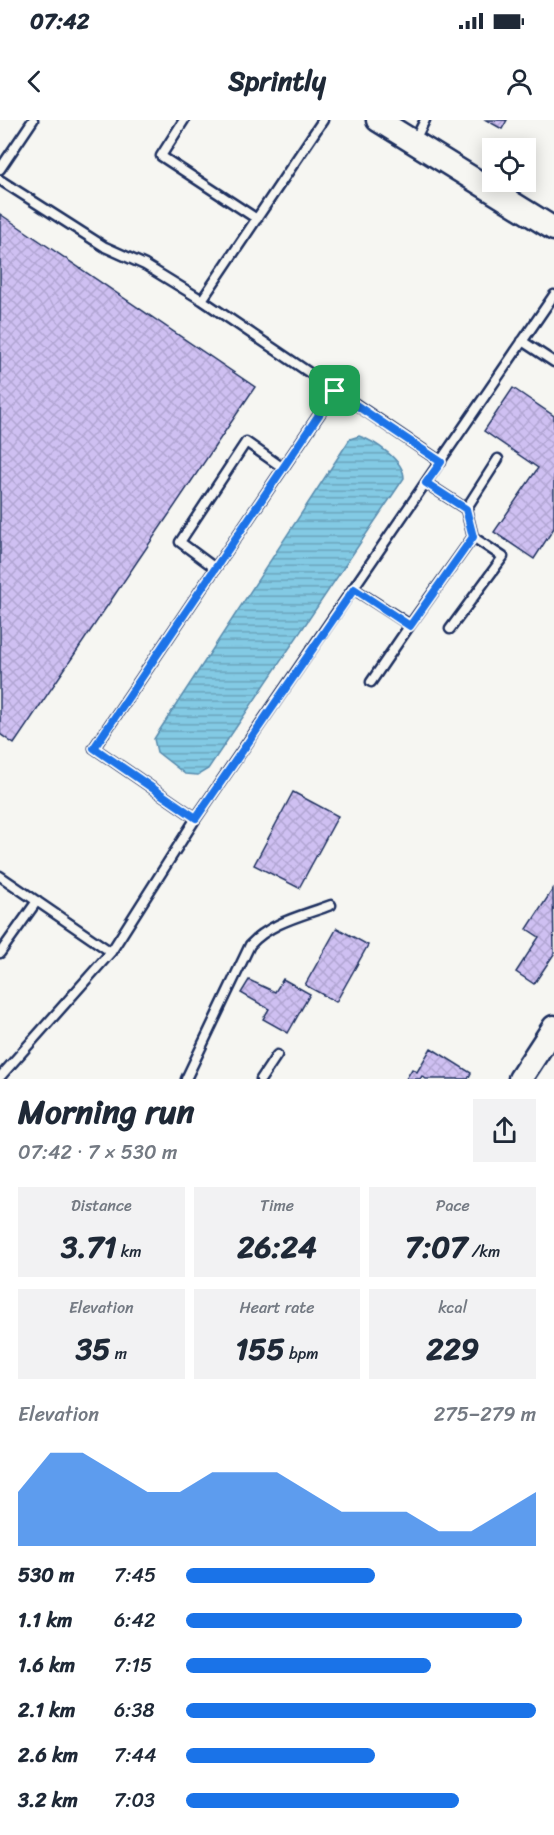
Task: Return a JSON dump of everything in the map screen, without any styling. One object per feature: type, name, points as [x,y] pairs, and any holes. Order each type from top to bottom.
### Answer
[{"type":"main road","points":[[378,120],[554,229]]},
{"type":"main road","points":[[520,1079],[554,1027]]},
{"type":"lane","points":[[0,169],[33,120]]},
{"type":"lane","points":[[184,120],[161,156],[257,219]]},
{"type":"lane","points":[[202,300],[323,120]]},
{"type":"lane","points":[[413,142],[425,120]]},
{"type":"lane","points":[[0,180],[105,247],[145,265],[202,300],[441,462]]},
{"type":"lane","points":[[0,1077],[111,952],[196,818],[554,295]]},
{"type":"lane","points":[[522,341],[554,362]]},
{"type":"lane","points":[[196,818],[94,748],[335,391]]},
{"type":"lane","points":[[215,568],[180,542],[246,442],[283,468]]},
{"type":"lane","points":[[466,509],[498,459]]},
{"type":"lane","points":[[426,483],[466,509],[473,537],[503,558],[450,629]]},
{"type":"lane","points":[[371,682],[473,537]]},
{"type":"lane","points":[[354,589],[410,626]]},
{"type":"lane","points":[[0,876],[111,952]]},
{"type":"lane","points":[[0,953],[37,901]]},
{"type":"lane","points":[[186,1079],[250,945],[261,934],[275,926],[331,905]]},
{"type":"lane","points":[[261,1079],[277,1054]]},
{"type":"water","points":[[359,436],[380,447],[394,458],[403,471],[404,478],[208,769],[198,775],[185,774],[157,752],[154,739],[350,439]]},
{"type":"building","points":[[486,120],[507,120],[502,129]]},
{"type":"building","points":[[0,214],[255,387],[14,744],[0,734]]},
{"type":"building","points":[[513,388],[554,416],[554,528],[534,559],[494,532],[538,468],[484,431]]},
{"type":"building","points":[[293,792],[338,816],[299,888],[254,865]]},
{"type":"building","points":[[553,889],[554,954],[534,984],[516,972],[539,937],[527,929]]},
{"type":"building","points":[[337,928],[368,945],[336,1002],[305,985]]},
{"type":"building","points":[[283,979],[310,994],[288,1033],[263,1019],[269,1009],[241,993],[249,980],[275,992]]},
{"type":"building","points":[[431,1048],[471,1073],[468,1079],[426,1079],[422,1076],[420,1079],[406,1079],[412,1069],[417,1072]]},
{"type":"route","points":[[335,391],[441,462],[426,483],[466,509],[473,537],[410,626],[354,589],[196,818],[94,748],[335,391]]}]
